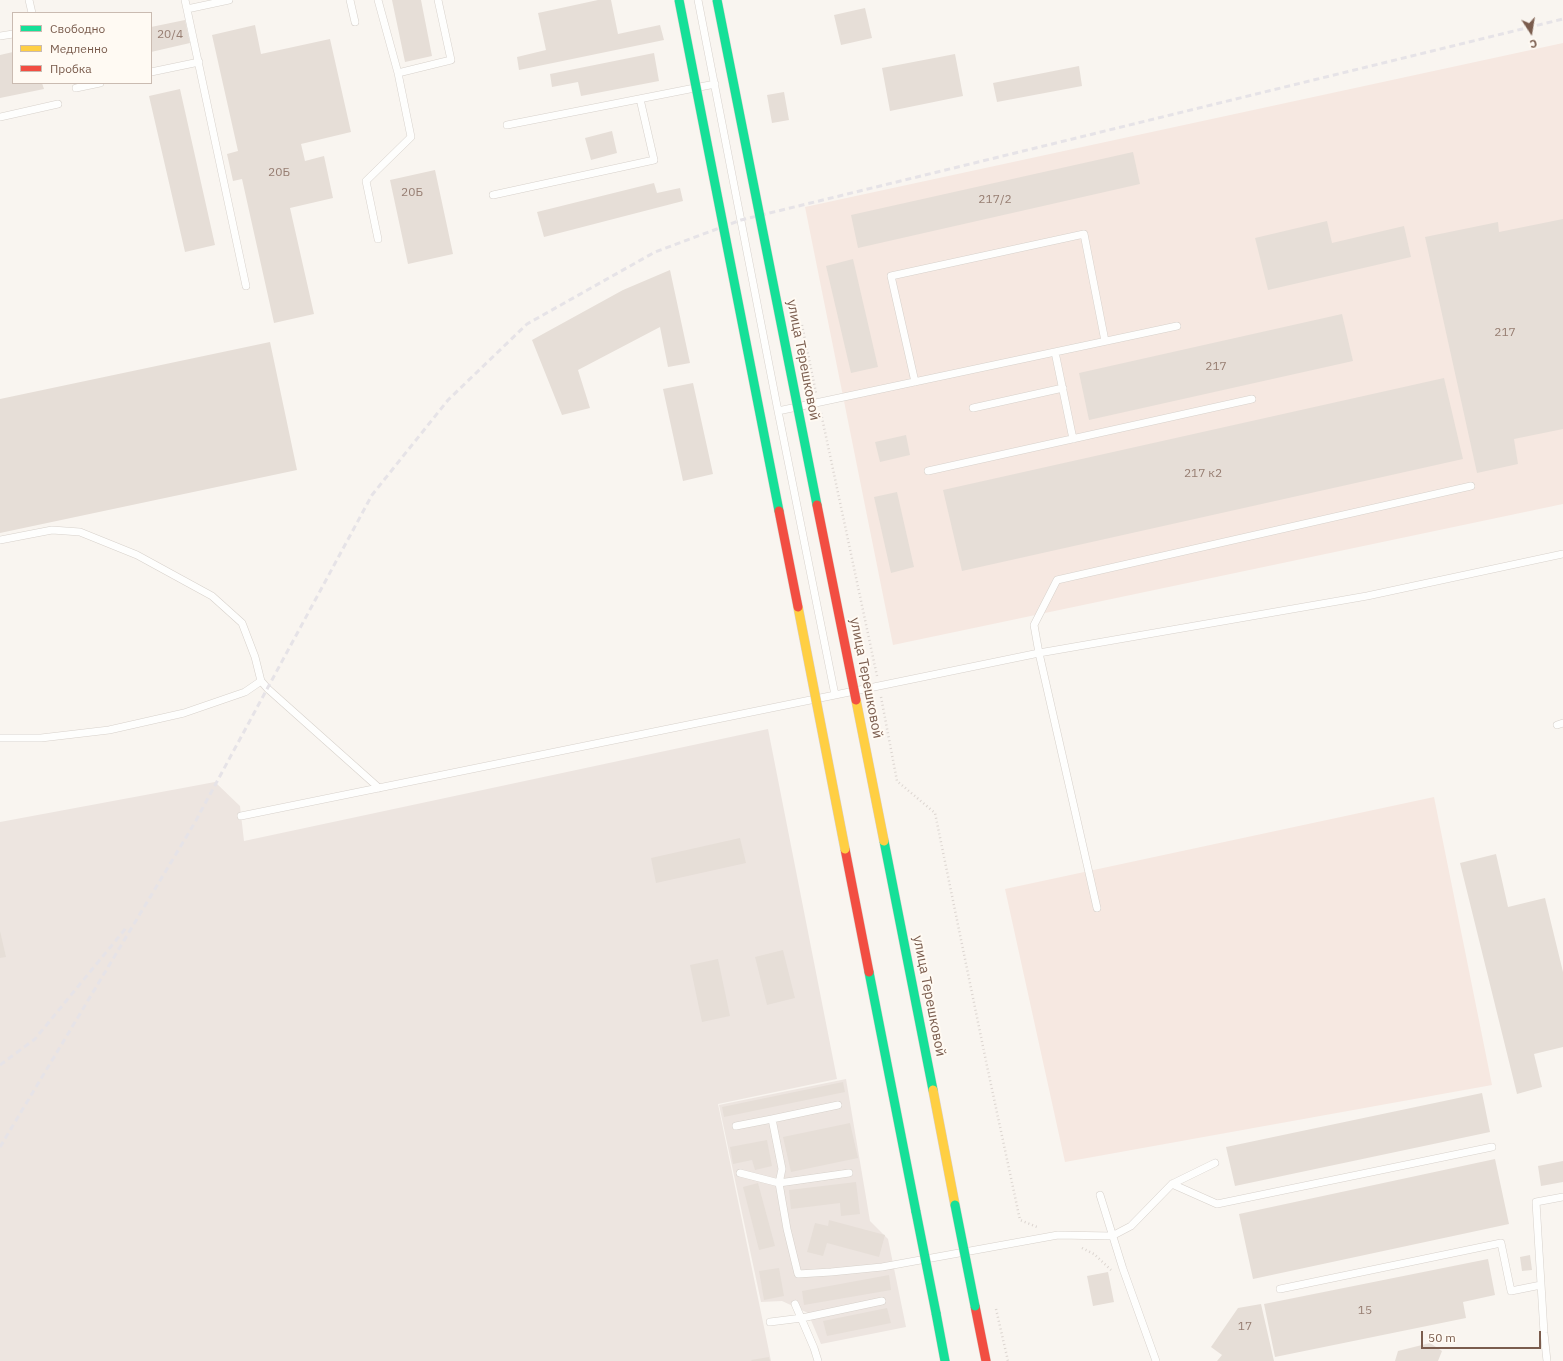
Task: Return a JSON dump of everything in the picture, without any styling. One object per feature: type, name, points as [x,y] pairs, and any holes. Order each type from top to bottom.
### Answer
[{"type":"main road","points":[[679,0],[945,1361]]},
{"type":"main road","name":"улица Терешковой","points":[[717,0],[986,1361]]},
{"type":"lane","points":[[29,0],[32,12]]},
{"type":"lane","points":[[185,0],[246,286]]},
{"type":"lane","points":[[187,9],[229,0]]},
{"type":"lane","points":[[350,0],[355,22]]},
{"type":"lane","points":[[378,0],[398,72],[411,137],[366,181],[378,239]]},
{"type":"lane","points":[[398,72],[451,60],[438,0]]},
{"type":"lane","points":[[698,0],[835,695]]},
{"type":"lane","points":[[0,36],[12,34]]},
{"type":"lane","points":[[152,72],[199,62]]},
{"type":"lane","points":[[76,88],[95,84]]},
{"type":"lane","points":[[507,125],[715,84]]},
{"type":"lane","points":[[493,195],[654,160],[640,99]]},
{"type":"lane","points":[[0,117],[58,104]]},
{"type":"lane","points":[[915,382],[891,276],[1084,234],[1106,341]]},
{"type":"lane","points":[[778,411],[1177,326]]},
{"type":"lane","points":[[1055,352],[1073,439]]},
{"type":"lane","points":[[973,408],[1063,388]]},
{"type":"lane","points":[[928,471],[1252,399]]},
{"type":"lane","points":[[1097,908],[1039,653],[1034,625],[1057,580],[1471,486]]},
{"type":"lane","points":[[0,540],[52,530],[80,532],[137,556],[212,596],[242,623],[256,657],[261,682],[379,788]]},
{"type":"lane","points":[[241,816],[1039,653],[1367,596],[1563,554]]},
{"type":"lane","points":[[0,738],[41,738],[109,730],[184,713],[245,692],[261,682]]},
{"type":"lane","points":[[736,1126],[838,1105]]},
{"type":"lane","points":[[772,1119],[782,1169],[779,1183],[787,1229],[798,1274],[882,1267],[1058,1235],[1112,1236],[1131,1226],[1172,1184],[1215,1163]]},
{"type":"lane","points":[[1172,1184],[1217,1204],[1492,1148]]},
{"type":"lane","points":[[740,1173],[779,1183],[850,1172]]},
{"type":"lane","points":[[1100,1195],[1112,1236],[1156,1361]]},
{"type":"lane","points":[[1547,1361],[1536,1202],[1563,1197]]},
{"type":"lane","points":[[1280,1289],[1501,1243],[1512,1291],[1541,1286]]},
{"type":"lane","points":[[770,1322],[802,1318],[882,1301]]},
{"type":"lane","points":[[795,1304],[802,1318],[818,1361]]},
{"type":"path","points":[[800,318],[897,781],[935,813],[1020,1220],[1058,1235],[1094,1254],[1114,1274]]},
{"type":"path","points":[[994,1302],[1008,1361]]},
{"type":"shaded area","points":[[1563,43],[1563,504],[893,645],[805,207]]},
{"type":"shaded area","points":[[768,729],[837,1079],[718,1104],[771,1361],[0,1361],[0,822],[215,782],[240,806],[244,841]]},
{"type":"shaded area","points":[[1434,797],[1492,1085],[1065,1162],[1005,889]]},
{"type":"shaded area","points":[[846,1079],[870,1221],[888,1239],[906,1327],[821,1344],[808,1313],[782,1301],[761,1302],[719,1105]]},
{"type":"building","points":[[392,0],[421,0],[432,56],[405,62]]},
{"type":"building","points":[[598,0],[611,0],[618,34],[660,25],[664,40],[519,70],[517,57],[546,50],[538,13]]},
{"type":"building","points":[[865,8],[872,38],[841,45],[834,15]]},
{"type":"building","points":[[185,20],[190,43],[152,52],[152,27]]},
{"type":"building","points":[[255,25],[261,54],[330,39],[351,132],[301,144],[305,161],[324,156],[333,198],[290,208],[314,314],[274,323],[242,179],[233,181],[227,154],[238,151],[212,35]]},
{"type":"building","points":[[12,52],[12,84],[42,84],[44,89],[0,98],[0,55]]},
{"type":"building","points":[[654,53],[659,81],[581,96],[578,82],[552,87],[550,74]]},
{"type":"building","points":[[955,54],[963,96],[890,111],[882,68]]},
{"type":"building","points":[[1079,66],[1082,86],[997,102],[993,83]]},
{"type":"building","points":[[180,89],[215,245],[185,252],[149,96]]},
{"type":"building","points":[[784,92],[789,120],[772,123],[767,95]]},
{"type":"building","points":[[612,131],[617,153],[591,160],[585,138]]},
{"type":"building","points":[[1133,152],[1140,184],[858,248],[851,215]]},
{"type":"building","points":[[435,170],[453,254],[408,264],[390,180]]},
{"type":"building","points":[[654,183],[657,193],[680,188],[683,201],[544,237],[537,212]]},
{"type":"building","points":[[1563,219],[1563,429],[1514,439],[1518,464],[1477,473],[1425,237],[1498,222],[1499,232]]},
{"type":"building","points":[[1327,221],[1332,243],[1404,226],[1411,257],[1268,290],[1255,238]]},
{"type":"building","points":[[853,259],[878,367],[851,373],[826,266]]},
{"type":"building","points":[[670,270],[690,363],[668,367],[660,327],[578,370],[590,408],[562,415],[532,340],[623,290]]},
{"type":"building","points":[[1342,314],[1353,361],[1089,420],[1079,373]]},
{"type":"building","points":[[270,342],[297,470],[0,533],[0,399]]},
{"type":"building","points":[[1444,378],[1463,459],[962,571],[943,490]]},
{"type":"building","points":[[693,383],[713,474],[683,481],[663,389]]},
{"type":"building","points":[[906,435],[910,455],[880,462],[875,442]]},
{"type":"building","points":[[897,492],[914,567],[891,573],[874,497]]},
{"type":"building","points":[[740,838],[746,863],[656,883],[651,858]]},
{"type":"building","points":[[1496,854],[1508,907],[1545,898],[1563,972],[1563,1047],[1534,1054],[1542,1087],[1517,1094],[1460,863]]},
{"type":"building","points":[[0,931],[6,957],[0,958]]},
{"type":"building","points":[[783,950],[795,998],[767,1005],[755,957]]},
{"type":"building","points":[[718,959],[730,1016],[702,1022],[690,965]]},
{"type":"building","points":[[843,1082],[845,1092],[724,1117],[722,1107]]},
{"type":"building","points":[[1482,1093],[1490,1132],[1235,1186],[1226,1147]]},
{"type":"building","points":[[850,1123],[858,1158],[791,1172],[783,1137]]},
{"type":"building","points":[[767,1140],[772,1166],[755,1170],[752,1160],[733,1164],[730,1147]]},
{"type":"building","points":[[1495,1159],[1509,1224],[1253,1279],[1239,1214]]},
{"type":"building","points":[[1563,1161],[1563,1182],[1541,1186],[1538,1166]]},
{"type":"building","points":[[856,1182],[860,1214],[841,1216],[840,1203],[791,1209],[789,1190]]},
{"type":"building","points":[[758,1183],[775,1246],[759,1250],[743,1187]]},
{"type":"building","points":[[829,1220],[885,1235],[879,1257],[827,1243],[823,1256],[807,1252],[815,1223],[828,1226]]},
{"type":"building","points":[[1530,1255],[1532,1270],[1522,1271],[1520,1257]]},
{"type":"building","points":[[1488,1259],[1495,1295],[1463,1302],[1466,1318],[1275,1357],[1264,1304]]},
{"type":"building","points":[[779,1268],[784,1296],[764,1300],[759,1271]]},
{"type":"building","points":[[1108,1272],[1114,1302],[1093,1306],[1087,1276]]},
{"type":"building","points":[[889,1275],[891,1290],[804,1305],[802,1291]]},
{"type":"building","points":[[1261,1304],[1274,1361],[1217,1361],[1222,1355],[1211,1347],[1238,1308]]},
{"type":"building","points":[[887,1308],[891,1323],[827,1336],[823,1321]]},
{"type":"building","points":[[1430,1343],[1442,1351],[1438,1361],[1395,1361],[1398,1351]]},
{"type":"building","points":[[769,1357],[770,1361],[751,1360]]},
{"type":"railway","points":[[0,1147],[194,824],[372,495],[448,400],[527,324],[655,252],[741,220],[1563,19]]},
{"type":"railway","points":[[0,1065],[35,1039],[126,928]]},
{"type":"traffic: fast","points":[[679,0],[779,511]]},
{"type":"traffic: fast","points":[[717,0],[817,505]]},
{"type":"traffic: fast","points":[[884,841],[933,1090]]},
{"type":"traffic: fast","points":[[869,972],[916,1212]]},
{"type":"traffic: fast","points":[[955,1205],[975,1306]]},
{"type":"traffic: fast","points":[[916,1212],[936,1313]]},
{"type":"traffic: fast","points":[[936,1313],[945,1361]]},
{"type":"traffic: slow","points":[[798,607],[845,849]]},
{"type":"traffic: slow","points":[[856,700],[884,841]]},
{"type":"traffic: slow","points":[[933,1090],[955,1205]]},
{"type":"traffic: jam","points":[[817,505],[856,700]]},
{"type":"traffic: jam","points":[[779,511],[798,607]]},
{"type":"traffic: jam","points":[[845,849],[869,972]]},
{"type":"traffic: jam","points":[[975,1306],[986,1361]]}]
